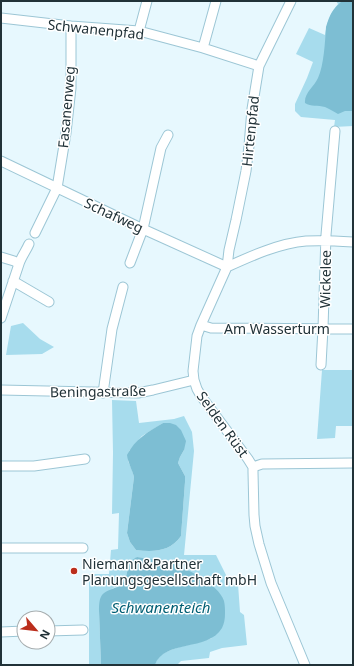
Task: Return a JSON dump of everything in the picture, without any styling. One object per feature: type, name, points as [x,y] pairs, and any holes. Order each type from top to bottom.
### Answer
[{"type":"street","points":[[139,31],[148,1]]},
{"type":"street","points":[[203,48],[216,1]]},
{"type":"street","name":"Hirtenpfad","points":[[227,267],[229,250],[246,171],[252,109],[259,66],[291,1]]},
{"type":"street","name":"Schwanenpfad","points":[[1,18],[71,26],[139,31],[203,48],[259,66]]},
{"type":"street","name":"Fasanenweg","points":[[35,233],[57,188],[66,133],[71,88],[71,26]]},
{"type":"street","name":"Wickelee","points":[[321,365],[326,241],[335,131]]},
{"type":"street","points":[[130,263],[143,229],[161,148],[168,135]]},
{"type":"street","name":"Schafweg","points":[[1,161],[143,229],[227,267]]},
{"type":"street","points":[[227,267],[265,251],[306,241],[353,242]]},
{"type":"street","points":[[1,318],[19,264],[29,244]]},
{"type":"street","points":[[1,257],[19,264]]},
{"type":"street","name":"Selden Rüst","points":[[227,267],[201,325],[195,346],[193,371],[194,380],[201,396],[248,459],[252,467]]},
{"type":"street","points":[[13,281],[49,302]]},
{"type":"street","points":[[103,393],[112,329],[123,287]]},
{"type":"street","name":"Am Wasserturm","points":[[201,325],[211,328],[353,329]]},
{"type":"street","name":"Beningastraße","points":[[1,390],[138,393],[194,380]]},
{"type":"street","points":[[1,466],[34,466],[85,459]]},
{"type":"street","points":[[304,665],[271,583],[256,535],[252,467],[262,464],[353,463]]},
{"type":"street","points":[[1,548],[82,548]]},
{"type":"street","points":[[56,631],[84,630]]},
{"type":"street","points":[[1,632],[16,631]]},
{"type":"shaded area","points":[[336,1],[353,1],[353,126],[334,127],[335,120],[301,117],[295,111],[295,104],[313,62],[296,54],[309,28],[325,35],[329,18],[338,4]]},
{"type":"shaded area","points":[[23,323],[40,339],[54,347],[42,354],[6,355],[11,326]]},
{"type":"shaded area","points":[[322,370],[353,370],[353,426],[336,426],[335,438],[317,439]]},
{"type":"shaded area","points":[[112,400],[136,401],[139,423],[174,419],[184,416],[192,432],[194,451],[184,555],[216,555],[230,583],[238,584],[240,612],[244,615],[247,645],[222,648],[210,652],[209,658],[181,661],[177,665],[155,665],[160,656],[166,652],[212,638],[168,562],[137,557],[129,566],[125,580],[121,585],[113,588],[99,611],[101,665],[89,665],[89,574],[109,574],[111,550],[118,549],[119,513],[112,514]],"holes":[[[163,423],[184,450],[178,463],[185,476],[181,536],[172,545],[161,550],[136,550],[130,542],[127,533],[134,477],[128,461],[129,451],[142,436]]]},
{"type":"water","points":[[342,1],[353,1],[353,111],[345,111],[338,114],[325,107],[307,104],[305,103],[305,99],[316,81],[322,67],[326,27],[329,19],[332,12]]},
{"type":"water","points":[[163,423],[176,425],[181,430],[186,441],[178,463],[185,476],[181,536],[172,545],[161,550],[136,550],[130,542],[127,533],[134,477],[127,455],[138,440]]},
{"type":"water","name":"Schwanenteich","points":[[137,557],[175,564],[200,577],[215,588],[224,601],[225,616],[222,628],[207,640],[176,648],[167,652],[160,657],[155,665],[101,665],[100,598],[104,593],[124,582],[130,563]]},
{"type":"place","name":"Niemann&Partner Planungsgesellschaft mbH","points":[[74,571]]}]
